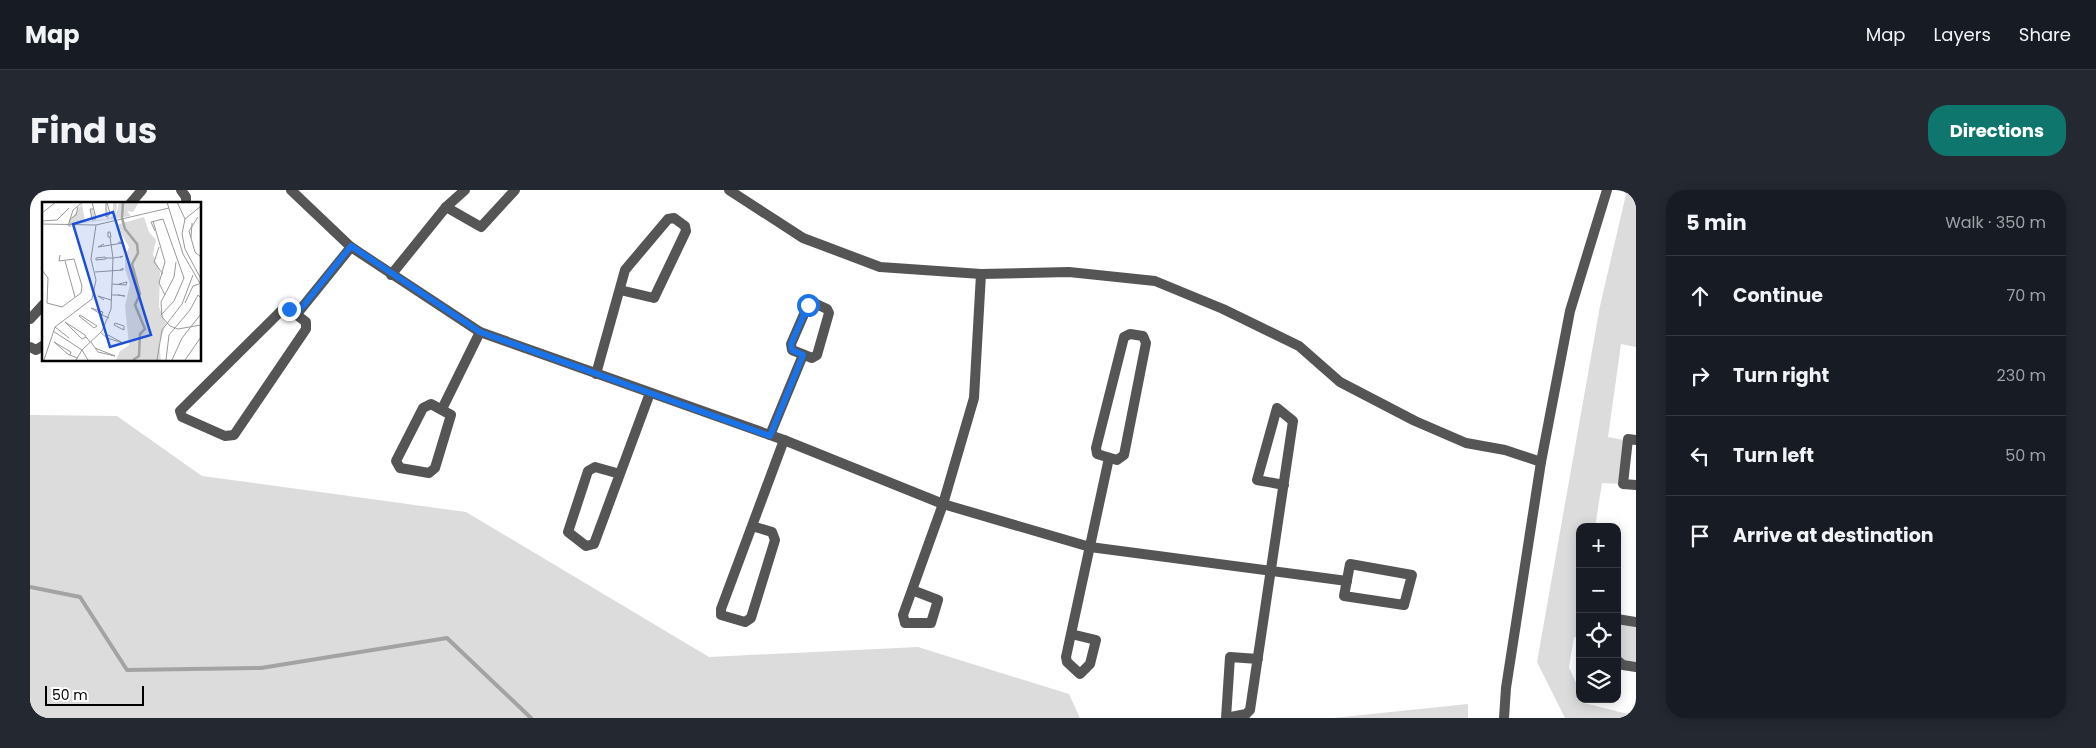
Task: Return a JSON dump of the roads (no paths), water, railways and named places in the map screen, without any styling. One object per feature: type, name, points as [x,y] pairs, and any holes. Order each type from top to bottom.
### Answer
[{"type":"street","points":[[132,202],[142,190]]},
{"type":"street","points":[[181,190],[186,198],[186,202]]},
{"type":"street","points":[[292,190],[351,246],[391,275],[480,332],[784,440],[944,504],[1090,547],[1347,581]]},
{"type":"street","points":[[391,275],[446,207],[465,190]]},
{"type":"street","points":[[446,207],[481,227],[515,190]]},
{"type":"street","points":[[729,190],[803,238],[880,267],[981,274],[1069,272],[1155,281],[1224,309],[1299,346],[1340,382],[1415,421],[1466,443],[1505,450],[1540,462]]},
{"type":"street","points":[[1504,718],[1506,688],[1540,462],[1570,311],[1607,190]]},
{"type":"street","points":[[596,374],[625,270],[668,219],[674,218],[685,226],[686,231],[654,298],[620,290]]},
{"type":"street","points":[[296,315],[351,246]]},
{"type":"street","points":[[912,590],[944,504],[974,398],[981,274]]},
{"type":"street","points":[[814,303],[828,309],[829,312],[817,355],[812,358],[803,355],[792,350],[791,344],[808,305],[814,303]]},
{"type":"street","points":[[30,320],[42,306]]},
{"type":"street","points":[[289,309],[296,315],[306,322],[306,329],[234,435],[225,436],[180,414],[180,411],[282,310],[289,309]]},
{"type":"street","points":[[442,409],[480,332]]},
{"type":"street","points":[[1130,334],[1143,336],[1146,343],[1124,455],[1117,460],[1109,458],[1101,457],[1097,454],[1096,448],[1124,337],[1130,334]]},
{"type":"street","points":[[30,347],[36,350],[42,346]]},
{"type":"street","points":[[770,436],[803,355]]},
{"type":"street","points":[[620,474],[595,468],[588,471],[568,532],[586,546],[594,544],[620,474],[650,393]]},
{"type":"street","points":[[431,404],[442,409],[448,412],[451,418],[434,468],[429,473],[400,468],[396,461],[423,408],[431,404]]},
{"type":"street","points":[[1258,659],[1230,657],[1226,718],[1246,714],[1250,710],[1258,659],[1284,485],[1293,422],[1276,408],[1257,480],[1284,485]]},
{"type":"street","points":[[1636,440],[1628,439],[1623,484],[1636,485]]},
{"type":"street","points":[[752,526],[772,532],[775,540],[751,618],[745,622],[724,617],[721,615],[721,609],[784,440]]},
{"type":"street","points":[[1071,634],[1109,458]]},
{"type":"street","points":[[1350,564],[1412,575],[1404,605],[1344,596],[1347,581],[1350,564]]},
{"type":"street","points":[[1621,620],[1636,622]]},
{"type":"street","points":[[1621,663],[1636,667]]},
{"type":"waterway","points":[[30,587],[80,597],[127,670],[261,668],[447,638],[531,718]]}]
